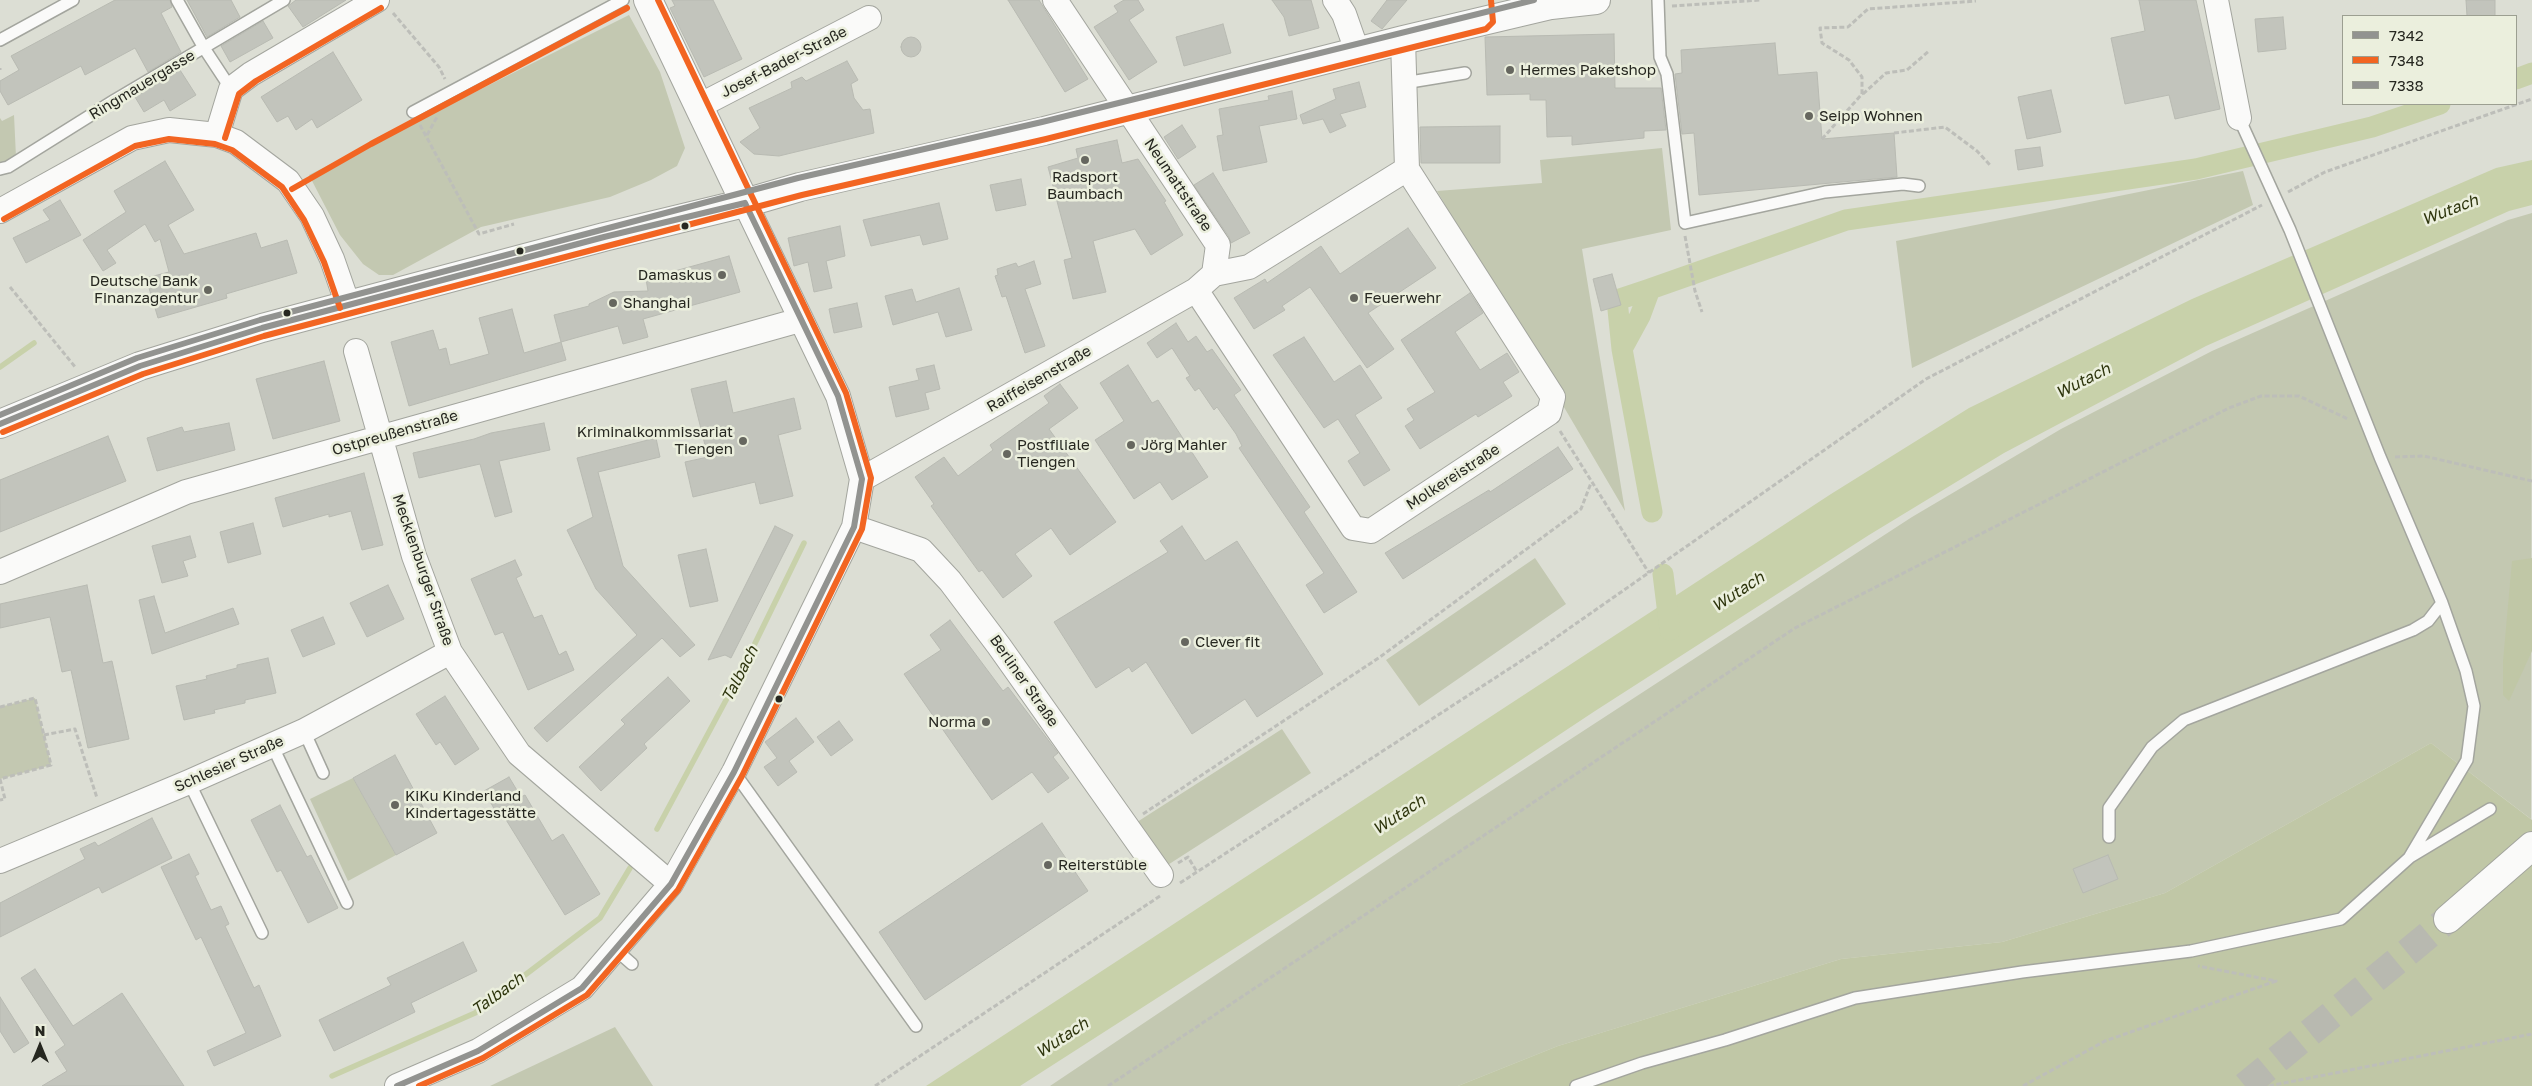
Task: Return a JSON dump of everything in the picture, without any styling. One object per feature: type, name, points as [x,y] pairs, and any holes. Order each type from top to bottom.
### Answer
[{"type":"main road","points":[[648,0],[745,203]]},
{"type":"main road","points":[[0,424],[140,366],[262,328],[348,305],[604,237],[745,203],[800,187],[1126,110],[1403,40],[1483,10],[1551,6],[1596,0]]},
{"type":"main road","points":[[2448,919],[2532,846]]},
{"type":"street","name":"Neumattstraße","points":[[1055,0],[1126,110],[1218,245],[1214,274]]},
{"type":"street","points":[[1335,0],[1344,14],[1357,51]]},
{"type":"street","points":[[2216,0],[2239,118]]},
{"type":"street","points":[[217,135],[231,89],[251,74],[382,3]]},
{"type":"street","name":"Josef-Bader-Straße","points":[[699,106],[869,18]]},
{"type":"street","points":[[1403,40],[1406,169],[1552,397],[1549,413]]},
{"type":"street","points":[[0,211],[132,138],[170,130],[217,135],[236,142],[288,181],[312,216],[332,259],[348,305]]},
{"type":"street","points":[[1214,274],[1249,267],[1406,169]]},
{"type":"street","points":[[397,1086],[478,1051],[582,988],[624,957],[671,884],[734,772],[854,527],[862,479],[838,396],[745,203]]},
{"type":"street","name":"Raiffeisenstraße","points":[[862,479],[1196,290],[1214,274]]},
{"type":"street","name":"Molkereistraße","points":[[1196,290],[1353,528],[1371,531],[1549,413]]},
{"type":"street","name":"Ostpreußenstraße","points":[[0,572],[186,492],[800,320]]},
{"type":"street","name":"Mecklenburger Straße","points":[[356,351],[414,556],[450,652],[519,754],[671,884]]},
{"type":"street","name":"Berliner Straße","points":[[854,527],[921,550],[963,597],[1126,825],[1166,885]]},
{"type":"street","name":"Schlesier Straße","points":[[0,861],[272,745],[304,730],[450,652]]},
{"type":"lane","points":[[0,40],[73,0]]},
{"type":"lane","points":[[177,0],[204,48],[231,89]]},
{"type":"lane","name":"Ringmauergasse","points":[[0,169],[8,167],[115,100],[284,0]]},
{"type":"lane","points":[[413,112],[623,0]]},
{"type":"lane","points":[[1657,4],[1660,57],[1667,74],[1685,223],[1825,192],[1903,184],[1919,186]]},
{"type":"lane","points":[[1404,83],[1465,73]]},
{"type":"lane","points":[[2239,118],[2290,230],[2380,457],[2442,603],[2466,671],[2474,706],[2467,760],[2409,858]]},
{"type":"lane","points":[[2109,837],[2109,808],[2152,747],[2184,720],[2413,630],[2428,621],[2442,603]]},
{"type":"lane","points":[[304,730],[323,774]]},
{"type":"lane","points":[[272,745],[347,903]]},
{"type":"lane","points":[[734,772],[916,1026]]},
{"type":"lane","points":[[189,782],[262,933]]},
{"type":"lane","points":[[1576,1086],[1642,1063],[1725,1040],[1855,998],[2022,972],[2190,951],[2341,919],[2409,858],[2490,808]]},
{"type":"path","points":[[1657,4],[1761,0]]},
{"type":"path","points":[[1862,94],[1862,77],[1849,60],[1822,43],[1820,28],[1848,27],[1868,9],[1976,1]]},
{"type":"path","points":[[382,3],[439,67],[452,92]]},
{"type":"path","points":[[1822,139],[1862,94],[1886,73],[1907,70],[1928,51]]},
{"type":"path","points":[[2517,104],[2532,99]]},
{"type":"path","points":[[875,1086],[1166,885],[1533,653],[1926,379],[2325,172],[2515,105]]},
{"type":"path","points":[[1894,133],[1945,127],[1977,151],[1990,165]]},
{"type":"path","points":[[426,136],[479,234],[514,224]]},
{"type":"path","points":[[1685,244],[1695,291],[1702,312]]},
{"type":"path","points":[[10,287],[91,386]]},
{"type":"path","points":[[1108,1086],[1795,628],[2229,408],[2261,396],[2299,396],[2369,429]]},
{"type":"path","points":[[1549,413],[1649,573]]},
{"type":"path","points":[[2380,457],[2424,456],[2532,481]]},
{"type":"path","points":[[1126,825],[1388,652],[1581,509],[1591,483]]},
{"type":"path","points":[[0,707],[35,698],[51,765],[0,779],[5,799],[0,800]]},
{"type":"path","points":[[44,735],[75,729],[103,817]]},
{"type":"path","points":[[2023,1086],[2105,1040],[2276,980],[2194,965]]},
{"type":"path","points":[[2270,1086],[2532,1034]]},
{"type":"shaded area","points":[[629,15],[660,72],[685,148],[677,166],[651,180],[610,197],[481,227],[393,275],[379,275],[363,264],[340,235],[309,175]]},
{"type":"shaded area","points":[[14,115],[16,157],[0,163],[0,118],[2,121]]},
{"type":"shaded area","points":[[1662,148],[1671,230],[1582,249],[1625,511],[1437,191],[1542,183],[1540,160]]},
{"type":"shaded area","points":[[2243,171],[2253,205],[1912,368],[1896,241]]},
{"type":"shaded area","points":[[2532,213],[2531,819],[2431,743],[2165,893],[2002,942],[1841,959],[1558,1046],[1458,1086],[1050,1086],[1451,817],[1912,517],[2061,429],[2212,351],[2508,220]]},
{"type":"shaded area","points":[[1535,558],[1566,604],[1419,706],[1386,660]]},
{"type":"shaded area","points":[[2532,558],[2532,651],[2509,701],[2503,695],[2503,661],[2512,561]]},
{"type":"shaded area","points":[[35,698],[51,765],[0,779],[0,707]]},
{"type":"shaded area","points":[[1282,729],[1311,773],[1163,868],[1134,824]]},
{"type":"shaded area","points":[[2431,743],[2532,820],[2532,1086],[1458,1086],[1558,1046],[1841,959],[2002,942],[2165,893]]},
{"type":"shaded area","points":[[353,778],[396,855],[348,881],[310,799]]},
{"type":"shaded area","points":[[615,1027],[653,1086],[490,1086]]},
{"type":"water","name":"Wutach","points":[[2532,160],[2532,205],[2509,211],[2206,346],[2004,453],[1869,535],[1595,711],[1313,898],[1020,1086],[926,1086],[1831,494],[1969,408],[2192,299],[2496,168]]},
{"type":"building","points":[[115,0],[170,0],[172,7],[161,13],[181,52],[148,72],[135,48],[85,75],[81,66],[8,105],[0,91],[0,81],[19,70],[11,56]]},
{"type":"building","points":[[187,0],[231,0],[240,17],[207,37]]},
{"type":"building","points":[[296,0],[346,0],[303,27],[288,6]]},
{"type":"building","points":[[672,0],[713,0],[742,59],[704,77],[670,8],[675,6]]},
{"type":"building","points":[[1008,0],[1039,0],[1088,79],[1065,92]]},
{"type":"building","points":[[1124,0],[1138,0],[1144,10],[1129,20],[1157,62],[1129,80],[1094,27],[1118,12],[1114,6]]},
{"type":"building","points":[[1272,0],[1311,0],[1319,28],[1289,36],[1284,17]]},
{"type":"building","points":[[1387,0],[1407,0],[1382,29],[1371,21]]},
{"type":"building","points":[[2139,0],[2196,0],[2220,109],[2175,119],[2169,95],[2125,104],[2111,38],[2145,31]]},
{"type":"building","points":[[2466,0],[2495,0],[2495,15],[2467,15]]},
{"type":"building","points":[[2283,17],[2286,49],[2258,52],[2255,19]]},
{"type":"building","points":[[263,21],[273,38],[230,62],[221,46]]},
{"type":"building","points":[[1223,24],[1231,53],[1184,66],[1176,37]]},
{"type":"building","points":[[1614,34],[1615,88],[1661,88],[1666,130],[1644,131],[1644,138],[1572,145],[1572,136],[1547,137],[1546,100],[1530,100],[1530,94],[1487,95],[1485,37]]},
{"type":"building","points":[[911,37],[918,40],[921,47],[918,54],[911,57],[904,54],[901,47],[904,40]]},
{"type":"building","points":[[1775,43],[1778,75],[1817,72],[1822,139],[1894,133],[1897,177],[1699,195],[1694,133],[1682,134],[1675,74],[1682,73],[1681,50]]},
{"type":"building","points":[[333,52],[362,100],[317,128],[312,119],[296,130],[288,116],[277,122],[261,97]]},
{"type":"building","points":[[847,61],[858,80],[851,84],[854,98],[863,110],[870,109],[874,133],[779,156],[754,154],[740,142],[760,128],[749,108],[792,88],[791,82],[802,77],[806,81]]},
{"type":"building","points":[[180,70],[196,95],[170,111],[164,100],[144,112],[135,97]]},
{"type":"building","points":[[1359,82],[1366,107],[1340,114],[1346,126],[1330,133],[1323,119],[1303,124],[1300,115],[1336,99],[1333,89]]},
{"type":"building","points":[[2051,90],[2061,132],[2027,139],[2018,97]]},
{"type":"building","points":[[1292,91],[1297,119],[1259,126],[1267,162],[1223,171],[1217,136],[1223,135],[1219,109],[1269,100],[1268,96]]},
{"type":"building","points":[[1182,125],[1196,147],[1178,159],[1164,137]]},
{"type":"building","points":[[1500,126],[1500,163],[1421,163],[1420,127]]},
{"type":"building","points":[[1117,140],[1122,163],[1138,159],[1166,201],[1164,202],[1183,235],[1151,255],[1135,229],[1093,241],[1106,292],[1073,299],[1064,260],[1072,258],[1048,167],[1078,158],[1076,149]]},
{"type":"building","points":[[2040,147],[2043,166],[2018,170],[2015,150]]},
{"type":"building","points":[[165,161],[194,210],[168,225],[184,254],[256,233],[261,248],[287,240],[297,273],[226,294],[227,298],[158,318],[146,278],[169,272],[160,239],[155,242],[145,224],[107,250],[116,263],[103,271],[83,240],[126,212],[114,191]]},
{"type":"building","points":[[1213,173],[1250,233],[1231,243],[1229,237],[1194,185]]},
{"type":"building","points":[[1021,179],[1026,205],[996,211],[990,185]]},
{"type":"building","points":[[60,200],[81,235],[26,263],[13,238],[50,220],[43,210]]},
{"type":"building","points":[[939,203],[948,239],[923,245],[920,235],[871,246],[863,220]]},
{"type":"building","points":[[840,226],[845,256],[826,261],[832,288],[814,292],[808,262],[794,266],[788,238]]},
{"type":"building","name":"Feuerwehr","points":[[1408,228],[1436,268],[1368,313],[1394,349],[1367,368],[1310,287],[1282,306],[1285,310],[1254,329],[1234,298],[1265,279],[1267,283],[1321,246],[1340,274]]},
{"type":"building","points":[[729,256],[740,292],[643,319],[648,337],[623,344],[618,326],[561,342],[554,315],[589,306],[589,304],[614,292],[648,291],[646,279]]},
{"type":"building","points":[[1034,261],[1041,284],[1025,289],[1045,346],[1025,353],[1006,296],[1002,297],[995,276],[998,275],[997,269],[1016,263],[1018,267]]},
{"type":"building","points":[[1612,274],[1621,305],[1601,311],[1593,279]]},
{"type":"building","points":[[959,288],[972,330],[946,337],[938,312],[893,325],[885,296],[912,289],[916,302]]},
{"type":"building","points":[[1470,293],[1483,313],[1455,332],[1480,370],[1507,353],[1519,372],[1503,382],[1512,396],[1478,417],[1476,414],[1420,449],[1405,426],[1414,420],[1407,409],[1435,392],[1401,340]]},
{"type":"building","points":[[857,303],[862,327],[834,333],[829,309]]},
{"type":"building","points":[[512,309],[524,353],[561,342],[566,360],[409,406],[391,342],[433,330],[439,350],[446,348],[450,365],[489,354],[479,318]]},
{"type":"building","points":[[1176,323],[1188,342],[1196,336],[1207,352],[1212,349],[1241,390],[1234,395],[1310,507],[1304,512],[1357,592],[1324,613],[1306,585],[1324,573],[1239,448],[1242,446],[1236,434],[1217,407],[1214,410],[1199,388],[1195,391],[1186,378],[1190,376],[1172,348],[1157,358],[1147,343]]},
{"type":"building","points":[[1304,337],[1334,382],[1360,365],[1382,398],[1355,415],[1390,470],[1364,486],[1348,461],[1360,453],[1338,419],[1324,428],[1273,355]]},
{"type":"building","points":[[324,361],[340,421],[273,439],[256,379]]},
{"type":"building","points":[[934,365],[940,389],[925,393],[929,409],[896,417],[889,387],[919,380],[916,369]]},
{"type":"building","points":[[1128,365],[1152,403],[1158,400],[1208,477],[1172,500],[1160,482],[1134,499],[1095,440],[1124,421],[1100,383]]},
{"type":"building","name":"Kriminalkommissariat Tiengen","points":[[726,381],[733,413],[794,398],[801,429],[778,435],[793,496],[760,504],[755,482],[693,497],[685,462],[708,457],[691,389]]},
{"type":"building","points":[[1060,384],[1078,408],[1049,429],[1116,522],[1070,555],[1051,528],[1015,554],[1032,576],[1003,598],[982,570],[979,572],[931,506],[934,504],[915,477],[944,457],[958,476],[993,450],[990,445],[1049,403],[1044,396]]},
{"type":"building","points":[[229,423],[235,450],[157,471],[147,438],[182,427],[184,432]]},
{"type":"building","points":[[544,423],[550,450],[499,461],[512,512],[495,517],[480,464],[419,478],[413,453],[474,439],[491,433]]},
{"type":"building","points":[[108,436],[126,481],[0,532],[0,480]]},
{"type":"building","points":[[656,438],[660,457],[598,472],[623,566],[695,645],[680,657],[662,638],[547,742],[534,728],[637,635],[596,589],[567,530],[593,517],[577,458]]},
{"type":"building","points":[[1558,447],[1573,469],[1403,579],[1385,553],[1489,490],[1490,492]]},
{"type":"building","points":[[364,473],[383,545],[362,550],[351,511],[329,517],[329,514],[283,527],[275,498]]},
{"type":"building","points":[[253,523],[261,554],[228,563],[220,532]]},
{"type":"building","points":[[775,526],[793,535],[731,658],[725,655],[708,660]]},
{"type":"building","name":"Clever fit","points":[[1182,526],[1205,561],[1237,541],[1323,674],[1257,717],[1245,699],[1192,734],[1146,662],[1132,672],[1129,667],[1096,688],[1054,622],[1168,552],[1160,541]]},
{"type":"building","points":[[190,536],[196,557],[183,561],[188,576],[162,583],[152,546]]},
{"type":"building","points":[[706,549],[718,601],[690,607],[678,555]]},
{"type":"building","points":[[515,560],[522,575],[516,578],[534,618],[542,615],[559,655],[566,651],[574,670],[528,690],[503,632],[495,635],[471,579]]},
{"type":"building","points":[[87,585],[103,663],[112,661],[129,739],[88,748],[71,670],[62,672],[50,617],[0,628],[0,604]]},
{"type":"building","points":[[388,585],[404,619],[367,637],[350,603]]},
{"type":"building","points":[[154,596],[165,633],[233,608],[239,624],[152,654],[139,600]]},
{"type":"building","points":[[323,617],[335,644],[303,657],[291,630]]},
{"type":"building","name":"Norma","points":[[950,620],[1003,691],[1008,687],[1058,753],[1053,757],[1069,778],[1048,793],[1032,772],[992,800],[904,674],[941,650],[930,635]]},
{"type":"building","points":[[268,658],[276,693],[214,710],[215,713],[184,720],[176,686],[207,679],[206,676],[237,668],[237,665]]},
{"type":"building","points":[[668,677],[690,701],[644,744],[647,748],[601,791],[579,767],[625,724],[621,720]]},
{"type":"building","points":[[445,696],[479,749],[455,765],[440,742],[436,745],[416,714]]},
{"type":"building","points":[[796,718],[814,742],[789,761],[797,772],[778,786],[764,767],[777,758],[765,742]]},
{"type":"building","points":[[839,721],[853,740],[831,756],[817,737]]},
{"type":"building","name":"KiKu Kinderland Kindertagesstätte","points":[[395,755],[437,833],[396,855],[353,778]]},
{"type":"building","points":[[509,777],[521,797],[525,795],[552,841],[563,834],[600,894],[565,915],[500,810],[496,812],[484,791]]},
{"type":"building","points":[[280,805],[307,857],[311,855],[338,908],[308,923],[281,870],[277,872],[251,820]]},
{"type":"building","points":[[152,818],[172,858],[102,893],[99,887],[0,937],[0,903],[85,859],[80,849],[95,842],[98,846]]},
{"type":"building","points":[[1042,823],[1088,891],[925,1000],[879,932]]},
{"type":"building","points":[[189,854],[199,874],[195,876],[211,910],[221,906],[229,924],[225,926],[254,988],[259,985],[281,1036],[214,1066],[207,1051],[246,1033],[201,937],[196,940],[161,867]]},
{"type":"building","points":[[2108,855],[2118,879],[2083,893],[2073,869]]},
{"type":"building","points":[[463,942],[477,971],[411,1003],[415,1012],[334,1051],[319,1020],[391,985],[387,978]]},
{"type":"building","points":[[35,969],[73,1026],[122,993],[184,1086],[42,1086],[67,1071],[55,1052],[65,1045],[21,978]]},
{"type":"building","points":[[0,997],[29,1043],[14,1053],[0,1031]]},
{"type":"waterway","points":[[2517,79],[2532,73]]},
{"type":"waterway","points":[[1652,512],[1622,349],[1640,316],[1650,289],[1846,220],[2196,169],[2372,127],[2437,105]]},
{"type":"waterway","points":[[1622,349],[1617,300],[1650,289]]},
{"type":"waterway","points":[[0,367],[34,343]]},
{"type":"waterway","name":"Talbach","points":[[657,829],[740,674],[804,543]]},
{"type":"waterway","points":[[1663,574],[1670,630]]},
{"type":"waterway","name":"Talbach","points":[[332,1076],[475,1013],[600,918],[630,868]]},
{"type":"tunnel","points":[[2245,1086],[2448,919]]},
{"type":"transit line","name":"7348","points":[[419,1086],[483,1058],[587,995],[678,890],[742,776],[862,529],[871,478],[846,393],[658,0]]},
{"type":"transit line","name":"7348","points":[[3,432],[143,374],[264,336],[802,195],[1046,139],[1486,29],[1493,22],[1491,0]]},
{"type":"transit line","name":"7338","points":[[0,415],[137,358],[260,320],[798,178],[1042,122],[1534,0]]},
{"type":"transit line","name":"7348","points":[[225,138],[239,94],[256,81],[381,8]]},
{"type":"transit line","name":"7348","points":[[292,189],[371,144],[627,8]]},
{"type":"transit line","name":"7348","points":[[4,219],[135,146],[169,139],[215,144],[232,150],[282,187],[304,220],[324,262],[340,308]]},
{"type":"transit line","name":"7342","points":[[0,424],[140,366],[262,328],[604,237],[745,203]]},
{"type":"transit line","name":"7342","points":[[397,1086],[478,1051],[582,988],[671,884],[734,772],[854,527],[862,479],[838,396],[745,203]]},
{"type":"place","name":"Hermes Paketshop","points":[[1510,70]]},
{"type":"place","name":"Seipp Wohnen","points":[[1809,116]]},
{"type":"place","name":"Radsport Baumbach","points":[[1085,160]]},
{"type":"place","name":"Damaskus","points":[[722,275]]},
{"type":"place","name":"Deutsche Bank Finanzagentur","points":[[208,290]]},
{"type":"place","name":"Feuerwehr","points":[[1354,298]]},
{"type":"place","name":"Shanghai","points":[[613,303]]},
{"type":"place","name":"Kriminalkommissariat Tiengen","points":[[743,441]]},
{"type":"place","name":"Jörg Mahler","points":[[1131,445]]},
{"type":"place","name":"Postfiliale Tiengen","points":[[1007,454]]},
{"type":"place","name":"Clever fit","points":[[1185,642]]},
{"type":"place","name":"Norma","points":[[986,722]]},
{"type":"place","name":"KiKu Kinderland Kindertagesstätte","points":[[395,805]]},
{"type":"place","name":"Reiterstüble","points":[[1048,865]]}]
